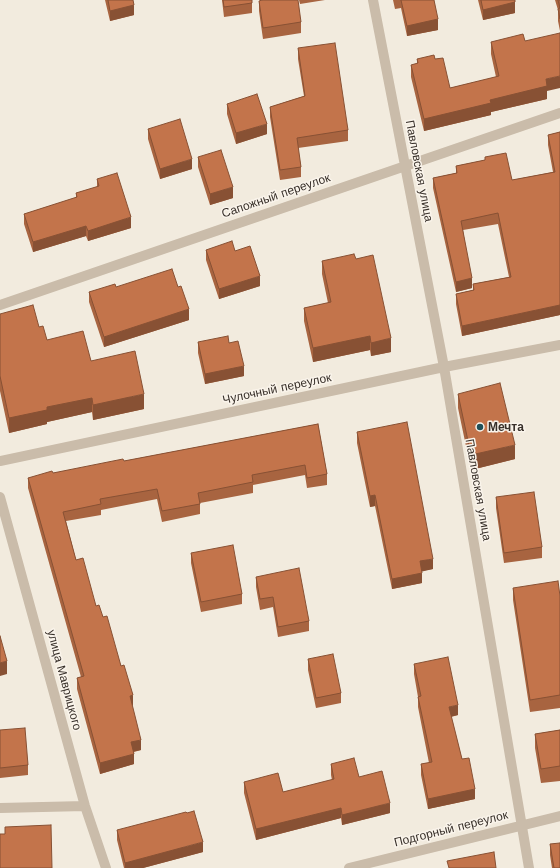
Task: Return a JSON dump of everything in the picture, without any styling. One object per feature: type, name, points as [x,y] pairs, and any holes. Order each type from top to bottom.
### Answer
[{"type":"street","name":"Павловская улица","points":[[372,0],[444,367],[529,868]]},
{"type":"street","name":"Сапожный переулок","points":[[0,305],[560,113]]},
{"type":"street","name":"Чулочный переулок","points":[[0,461],[444,367],[560,345]]},
{"type":"street","name":"улица Маврицкого","points":[[0,497],[85,806],[106,868]]},
{"type":"street","points":[[0,808],[85,806]]},
{"type":"street","name":"Подгорный переулок","points":[[349,868],[521,824],[560,816]]},
{"type":"building","points":[[108,0],[133,0],[134,5],[110,11]]},
{"type":"building","points":[[223,0],[252,0],[252,3],[224,7]]},
{"type":"building","points":[[298,0],[301,22],[263,28],[259,1]]},
{"type":"building","points":[[401,0],[434,0],[438,19],[407,26]]},
{"type":"building","points":[[481,0],[515,0],[515,2],[483,10]]},
{"type":"building","points":[[560,8],[560,19],[558,9]]},
{"type":"building","points":[[560,33],[560,76],[546,79],[547,86],[490,100],[491,103],[424,119],[411,65],[418,63],[417,59],[434,55],[435,59],[443,58],[450,88],[499,76],[491,42],[523,34],[525,41]]},
{"type":"building","points":[[335,43],[348,130],[297,138],[301,167],[280,170],[270,107],[305,96],[298,48]]},
{"type":"building","points":[[257,94],[267,124],[236,133],[227,104]]},
{"type":"building","points":[[180,119],[192,159],[160,169],[148,129]]},
{"type":"building","points":[[560,132],[560,305],[462,326],[456,294],[474,290],[473,284],[511,277],[498,213],[461,221],[472,278],[456,282],[433,178],[457,173],[456,166],[485,160],[485,157],[506,153],[512,180],[555,172],[548,135]]},
{"type":"building","points":[[221,150],[233,187],[210,194],[198,157]]},
{"type":"building","points":[[117,173],[131,217],[88,231],[86,226],[33,242],[24,214],[77,197],[76,193],[99,186],[97,179]]},
{"type":"building","points":[[232,241],[235,251],[250,246],[260,276],[219,289],[206,250]]},
{"type":"building","points":[[354,254],[356,259],[373,255],[391,338],[371,343],[370,336],[313,348],[304,308],[331,302],[322,261]]},
{"type":"building","points":[[172,269],[178,287],[181,286],[189,309],[104,337],[89,292],[115,284],[116,287]]},
{"type":"building","points":[[33,305],[39,327],[43,326],[47,340],[83,331],[91,361],[135,351],[144,394],[93,405],[92,398],[47,407],[47,410],[9,418],[0,376],[0,314]]},
{"type":"building","points":[[228,336],[229,343],[238,341],[244,366],[205,374],[198,342]]},
{"type":"building","points":[[500,383],[515,445],[471,455],[458,394]]},
{"type":"building","points":[[407,422],[433,559],[420,561],[422,573],[392,579],[375,495],[370,496],[357,432]]},
{"type":"building","points":[[318,424],[327,474],[307,478],[305,465],[252,475],[253,482],[198,493],[200,504],[162,511],[157,489],[100,499],[101,504],[63,512],[76,560],[83,558],[96,606],[99,605],[103,617],[107,616],[121,666],[124,665],[133,695],[130,696],[141,740],[131,742],[134,754],[100,763],[77,678],[84,676],[28,478],[52,471],[53,473],[123,459],[124,461]]},
{"type":"building","points":[[534,492],[542,547],[504,553],[496,497]]},
{"type":"building","points":[[233,545],[242,594],[201,602],[191,553]]},
{"type":"building","points":[[299,568],[309,621],[278,627],[273,597],[260,599],[256,577]]},
{"type":"building","points":[[558,581],[560,596],[560,695],[530,700],[513,588]]},
{"type":"building","points":[[0,636],[7,661],[0,663]]},
{"type":"building","points":[[333,654],[341,693],[316,698],[308,659]]},
{"type":"building","points":[[448,657],[458,705],[449,707],[462,759],[469,758],[475,789],[428,799],[421,764],[432,762],[418,697],[421,696],[414,664]]},
{"type":"building","points":[[25,728],[28,765],[0,768],[0,730]]},
{"type":"building","points":[[560,730],[560,766],[541,769],[535,734]]},
{"type":"building","points":[[354,758],[359,777],[382,771],[390,803],[342,815],[341,808],[256,829],[244,782],[278,773],[283,792],[334,779],[331,764]]},
{"type":"building","points":[[194,811],[203,842],[125,863],[117,830]]},
{"type":"building","points":[[51,825],[52,868],[0,868],[0,834],[5,834],[5,827]]},
{"type":"building","points":[[560,843],[560,868],[554,868],[550,844]]},
{"type":"building","points":[[494,852],[496,868],[449,868],[447,861]]},
{"type":"place","name":"Мечта","points":[[480,427]]}]
